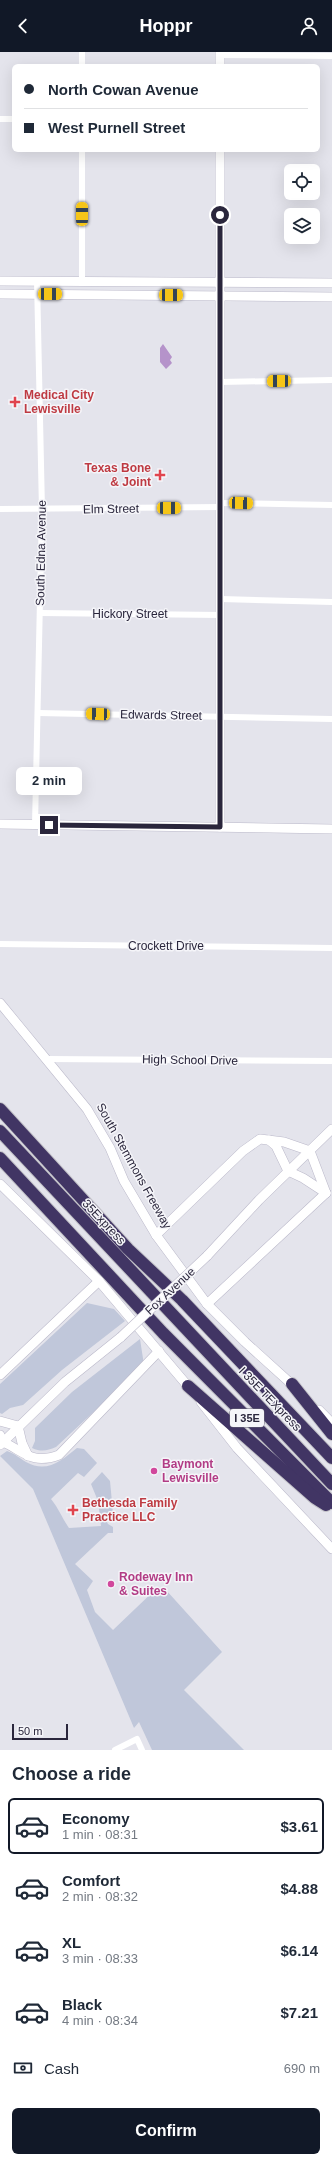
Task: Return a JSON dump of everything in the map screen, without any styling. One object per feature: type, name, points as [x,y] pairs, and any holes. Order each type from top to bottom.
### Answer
[{"type":"highway","name":"I 35E","points":[[0,1109],[128,1249],[182,1300],[332,1458]]},
{"type":"highway","name":"35Express","points":[[0,1131],[188,1333]]},
{"type":"highway","name":"I 35E","points":[[0,1158],[163,1333],[332,1503]]},
{"type":"highway","name":"I 35E TEXpress","points":[[188,1333],[332,1484]]},
{"type":"highway","points":[[292,1384],[332,1434]]},
{"type":"highway","points":[[188,1386],[316,1498],[332,1509]]},
{"type":"main road","points":[[220,53],[220,64]]},
{"type":"main road","points":[[220,152],[220,827]]},
{"type":"main road","points":[[0,280],[332,283]]},
{"type":"main road","points":[[0,294],[332,297]]},
{"type":"main road","points":[[0,824],[332,829]]},
{"type":"main road","name":"South Stemmons Freeway","points":[[0,1002],[88,1109],[110,1148],[124,1181],[156,1235],[207,1304],[245,1342],[292,1384],[332,1423]]},
{"type":"main road","name":"Fox Avenue","points":[[1,1440],[18,1426],[64,1382],[120,1337],[207,1256],[288,1171],[332,1129]]},
{"type":"main road","points":[[156,1235],[243,1151],[260,1139],[284,1142],[310,1151],[329,1194]]},
{"type":"main road","points":[[269,1140],[276,1146],[288,1171],[303,1178],[329,1194]]},
{"type":"main road","points":[[0,1184],[99,1281],[188,1386],[237,1448],[332,1549]]},
{"type":"main road","points":[[207,1304],[329,1194]]},
{"type":"main road","points":[[0,1375],[99,1281]]},
{"type":"main road","points":[[1,1440],[16,1448],[29,1458],[46,1459],[59,1456],[159,1351]]},
{"type":"main road","points":[[0,1421],[18,1426],[22,1443],[29,1458]]},
{"type":"street","points":[[82,52],[82,64]]},
{"type":"street","points":[[220,53],[332,56]]},
{"type":"street","points":[[0,119],[12,119]]},
{"type":"street","points":[[82,152],[82,281]]},
{"type":"street","name":"South Edna Avenue","points":[[35,825],[42,510],[37,280]]},
{"type":"street","points":[[220,382],[332,380]]},
{"type":"street","name":"Elm Street","points":[[0,510],[221,505],[332,506]]},
{"type":"street","points":[[221,600],[332,602]]},
{"type":"street","name":"Hickory Street","points":[[40,613],[221,615]]},
{"type":"street","name":"Edwards Street","points":[[38,713],[332,719]]},
{"type":"street","name":"Crockett Drive","points":[[0,944],[332,948]]},
{"type":"street","name":"High School Drive","points":[[48,1059],[332,1061]]},
{"type":"street","points":[[115,1750],[137,1739],[142,1750]]},
{"type":"shaded area","points":[[163,344],[172,357],[170,360],[172,363],[166,369],[160,362],[160,348]]},
{"type":"shaded area","points":[[87,1303],[114,1309],[125,1321],[62,1370],[23,1405],[10,1408],[2,1414],[0,1413],[0,1384]]},
{"type":"shaded area","points":[[140,1339],[144,1365],[56,1447],[44,1450],[32,1448],[35,1441],[35,1428],[72,1392]]},
{"type":"shaded area","points":[[77,1448],[84,1449],[97,1463],[84,1477],[78,1473],[51,1499],[69,1528],[101,1526],[98,1501],[91,1484],[102,1472],[110,1481],[113,1513],[106,1520],[108,1524],[113,1527],[113,1533],[108,1533],[75,1564],[93,1581],[87,1590],[95,1612],[113,1630],[158,1587],[166,1590],[222,1652],[184,1690],[244,1750],[152,1750],[139,1722],[134,1728],[33,1489],[0,1456],[7,1451],[26,1462],[41,1467],[60,1461]]},
{"type":"place","name":"Medical City Lewisville","points":[[15,402]]},
{"type":"place","name":"Texas Bone & Joint","points":[[160,475]]},
{"type":"place","name":"Baymont Lewisville","points":[[154,1471]]},
{"type":"place","name":"Bethesda Family Practice LLC","points":[[73,1510]]},
{"type":"place","name":"Rodeway Inn & Suites","points":[[111,1584]]},
{"type":"route","points":[[49,825],[220,827],[220,215]]}]
